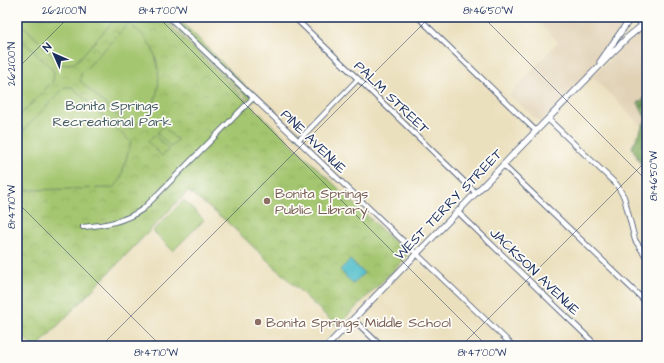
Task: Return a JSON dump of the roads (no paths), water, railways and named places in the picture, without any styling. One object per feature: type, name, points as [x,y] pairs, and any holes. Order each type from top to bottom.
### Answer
[{"type":"street","name":"PINE AVENUE","points":[[169,17],[513,346]]},
{"type":"street","name":"PALM STREET","points":[[294,17],[476,193]]},
{"type":"street","points":[[418,17],[536,131]]},
{"type":"street","points":[[634,17],[645,24]]},
{"type":"street","name":"WEST TERRY STREET","points":[[587,79],[634,17]]},
{"type":"street","name":"WEST TERRY STREET","points":[[327,346],[628,37],[645,24]]},
{"type":"street","points":[[298,141],[358,79]]},
{"type":"street","points":[[83,227],[120,221],[142,209],[253,98]]},
{"type":"street","points":[[548,119],[617,185],[624,197],[634,240],[647,258]]},
{"type":"street","points":[[503,165],[647,303]]},
{"type":"street","name":"JACKSON AVENUE","points":[[458,212],[597,346]]},
{"type":"street","points":[[353,320],[379,346]]},
{"type":"water","points":[[350,260],[364,273],[353,284],[340,270]]},
{"type":"place","name":"Bonita Springs Public Library","points":[[267,201]]},
{"type":"place","name":"Bonita Springs Middle School","points":[[258,322]]},
{"type":"park label","name":"Bonita Springs Recreational Park","points":[[112,114]]}]
